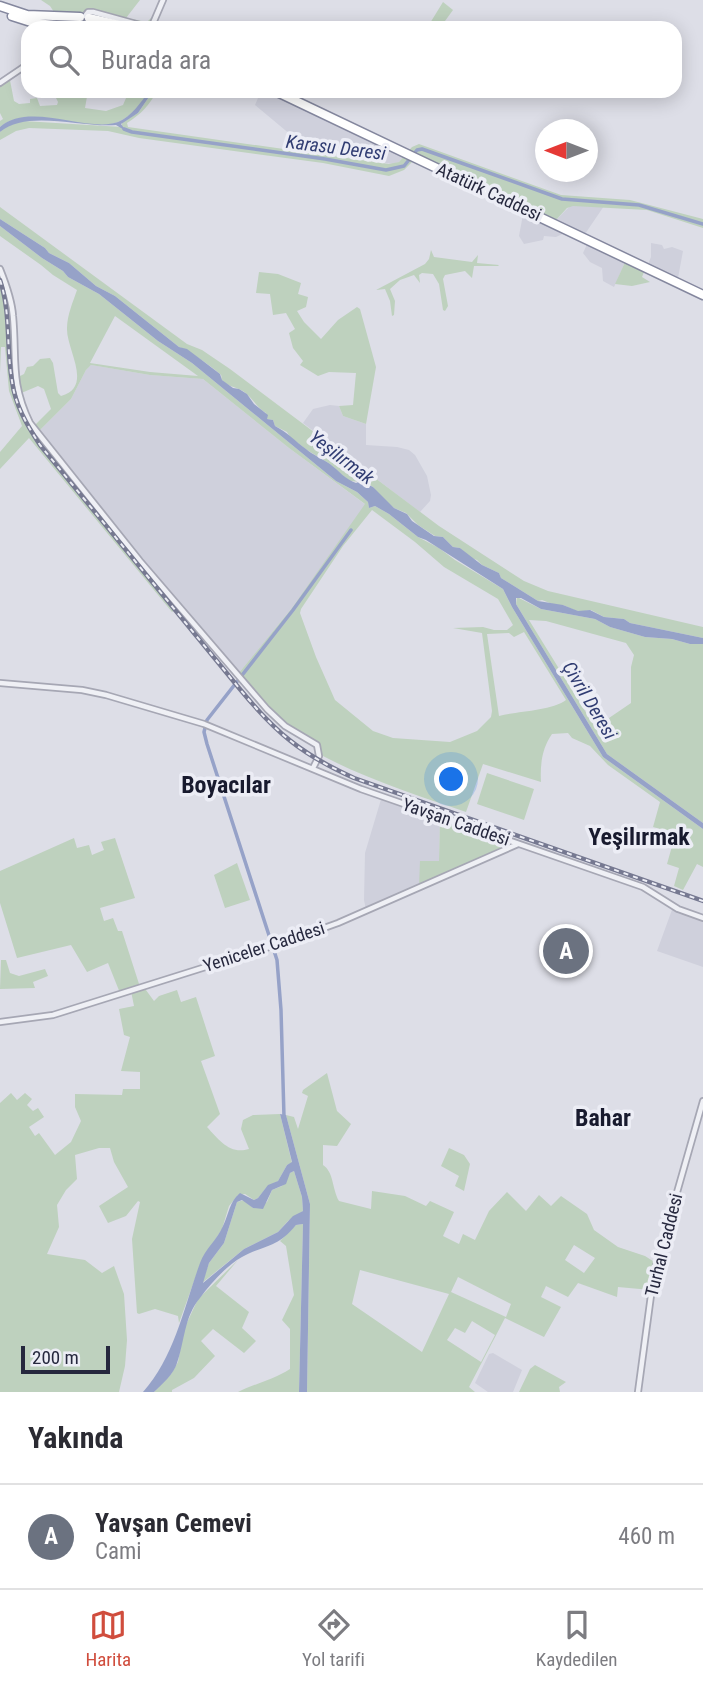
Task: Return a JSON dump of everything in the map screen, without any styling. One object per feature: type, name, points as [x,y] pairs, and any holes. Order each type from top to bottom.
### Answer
[{"type":"highway","points":[[0,9],[27,15],[85,17],[102,21]]},
{"type":"highway","points":[[0,9],[29,21]]},
{"type":"highway","points":[[79,21],[85,17]]},
{"type":"highway","points":[[85,17],[89,21]]},
{"type":"highway","name":"Atatürk Caddesi","points":[[291,98],[408,151]]},
{"type":"highway","name":"Atatürk Caddesi","points":[[299,98],[703,292]]},
{"type":"street","points":[[154,21],[163,0]]},
{"type":"street","points":[[85,17],[91,12],[125,21]]},
{"type":"street","points":[[0,83],[21,69]]},
{"type":"street","points":[[0,269],[13,317],[15,380],[20,401],[30,423],[140,561],[280,722],[317,745],[319,756],[313,768]]},
{"type":"street","name":"Yavşan Caddesi","points":[[0,684],[82,690],[206,724],[361,789],[645,888],[678,909],[703,918]]},
{"type":"street","name":"Yeniceler Caddesi","points":[[0,1022],[53,1015],[273,946],[338,923],[442,875],[519,844]]},
{"type":"street","name":"Turhal Caddesi","points":[[638,1392],[654,1273],[703,1101]]},
{"type":"shaded area","points":[[258,98],[290,98],[407,153],[399,162],[393,164],[306,151],[297,140],[255,105]]},
{"type":"shaded area","points":[[570,206],[604,206],[585,234],[556,220]]},
{"type":"shaded area","points":[[524,209],[569,231],[556,237],[544,236],[543,240],[524,244],[519,236]]},
{"type":"shaded area","points":[[589,240],[627,258],[614,287],[603,281],[602,268],[590,262],[583,253]]},
{"type":"shaded area","points":[[651,243],[662,245],[664,249],[672,247],[683,251],[678,278],[648,264]]},
{"type":"shaded area","points":[[91,365],[150,375],[203,379],[366,505],[292,608],[238,674],[194,625],[37,433],[71,399]]},
{"type":"shaded area","points":[[339,406],[343,416],[366,424],[366,445],[397,447],[409,450],[415,455],[427,476],[431,495],[430,501],[420,512],[303,423],[313,409]]},
{"type":"shaded area","points":[[382,796],[440,816],[439,861],[419,886],[366,910],[365,853]]},
{"type":"shaded area","points":[[673,907],[703,918],[703,967],[657,951]]},
{"type":"shaded area","points":[[493,1353],[522,1370],[513,1392],[488,1392],[475,1383],[489,1354]]},
{"type":"green space","points":[[41,0],[140,0],[126,18],[142,21],[95,21],[56,15],[50,6]]},
{"type":"green space","points":[[443,2],[453,10],[445,21],[431,21]]},
{"type":"green space","points":[[9,75],[14,101],[19,104],[30,103],[30,99],[37,98],[40,106],[57,105],[56,98],[87,98],[85,108],[106,111],[123,105],[126,98],[144,98],[128,116],[106,125],[27,117],[12,120],[0,127],[0,121],[3,119],[0,113],[0,83]]},
{"type":"green space","points":[[148,98],[153,98],[141,113],[127,123],[128,127],[389,164],[399,162],[412,147],[419,144],[561,195],[630,200],[703,219],[703,228],[647,210],[573,206],[567,208],[556,220],[419,155],[404,170],[389,176],[323,163],[139,138],[108,131],[29,128],[16,131],[0,140],[0,132],[8,125],[23,121],[122,127],[122,122],[138,113]]},
{"type":"green space","points":[[0,207],[187,344],[202,350],[230,369],[439,526],[524,581],[548,591],[703,627],[703,638],[630,623],[624,619],[604,617],[591,610],[579,612],[563,605],[538,601],[460,548],[453,547],[443,537],[435,536],[418,525],[406,513],[394,508],[373,487],[365,482],[349,481],[287,432],[275,426],[273,420],[267,419],[266,413],[248,395],[224,382],[214,369],[179,347],[69,263],[49,253],[0,219]]},
{"type":"green space","points":[[0,226],[68,277],[99,294],[158,341],[192,363],[336,481],[357,492],[368,502],[369,508],[375,506],[389,514],[418,537],[503,589],[603,757],[703,829],[703,867],[697,864],[683,890],[674,886],[679,868],[667,864],[674,839],[667,837],[668,831],[653,827],[660,802],[608,765],[590,746],[572,738],[568,733],[552,734],[549,739],[542,757],[541,782],[483,764],[466,812],[391,786],[337,763],[319,754],[318,747],[280,722],[238,674],[292,608],[365,504],[203,379],[150,375],[91,365],[71,399],[37,433],[179,607],[172,612],[29,438],[0,469],[0,452],[22,426],[9,391],[5,347],[1,347],[0,373],[0,269],[11,309],[18,377],[40,359],[50,358],[61,396],[76,385],[76,366],[67,328],[77,290],[0,236]],"holes":[[[115,316],[198,376],[150,372],[90,363]],[[38,386],[44,389],[51,409],[33,427],[19,394]],[[372,510],[444,567],[498,599],[513,625],[507,630],[483,627],[453,628],[482,633],[492,711],[491,717],[477,731],[450,742],[393,738],[373,731],[335,700],[300,613],[343,546]],[[524,632],[566,700],[543,709],[499,716],[487,634],[509,633],[514,637]]]},
{"type":"green space","points":[[431,250],[434,257],[472,262],[478,255],[477,263],[499,265],[474,266],[472,278],[465,271],[445,275],[443,279],[448,306],[445,311],[439,284],[433,274],[419,275],[420,283],[414,275],[400,280],[390,289],[395,301],[392,316],[385,289],[376,290],[425,264]]},
{"type":"green space","points":[[627,258],[646,267],[642,277],[650,282],[632,286],[615,284]]},
{"type":"green space","points":[[259,272],[278,274],[301,283],[298,294],[308,297],[306,307],[297,311],[321,339],[338,320],[357,307],[360,309],[376,367],[366,424],[343,416],[339,406],[353,405],[356,373],[329,372],[318,376],[300,365],[303,361],[293,348],[289,333],[295,329],[286,313],[273,315],[270,294],[256,293]]},
{"type":"green space","points":[[517,597],[541,609],[595,619],[610,627],[645,637],[703,644],[703,823],[607,754],[516,604]],"holes":[[[529,620],[546,621],[626,643],[634,655],[631,667],[631,703],[609,718],[598,732]]]},
{"type":"green space","points":[[487,773],[534,789],[524,820],[477,804]]},
{"type":"green space","points":[[440,816],[519,844],[419,886],[420,861],[439,861]]},
{"type":"green space","points":[[74,838],[77,848],[89,845],[92,855],[104,850],[101,842],[115,838],[135,898],[100,908],[104,921],[113,918],[118,931],[122,931],[140,987],[143,986],[154,1001],[159,996],[177,990],[181,1002],[196,997],[215,1056],[201,1061],[220,1114],[207,1127],[225,1145],[236,1150],[249,1149],[241,1129],[243,1120],[253,1115],[280,1114],[292,1163],[287,1165],[278,1181],[266,1188],[258,1198],[254,1200],[245,1194],[238,1195],[229,1206],[222,1229],[201,1262],[179,1323],[178,1316],[155,1309],[137,1313],[132,1239],[140,1202],[138,1201],[126,1216],[108,1223],[99,1206],[128,1187],[114,1162],[110,1148],[99,1148],[75,1155],[77,1179],[57,1205],[59,1227],[47,1254],[85,1260],[102,1273],[114,1266],[124,1294],[127,1340],[119,1392],[0,1392],[0,1103],[11,1093],[17,1100],[25,1093],[32,1099],[27,1105],[33,1111],[38,1108],[44,1117],[29,1127],[35,1136],[39,1133],[55,1155],[71,1142],[81,1121],[75,1107],[75,1094],[122,1095],[123,1089],[140,1089],[140,1072],[121,1071],[130,1037],[124,1035],[119,1009],[134,1006],[131,991],[120,993],[108,963],[87,972],[71,945],[17,958],[0,903],[0,871]]},
{"type":"green space","points":[[237,863],[250,900],[225,908],[214,875]]},
{"type":"green space","points":[[1,960],[6,960],[10,973],[19,976],[45,969],[48,976],[33,982],[35,988],[0,989]]},
{"type":"green space","points":[[327,1073],[337,1111],[351,1124],[337,1146],[323,1145],[323,1165],[329,1172],[339,1201],[371,1209],[372,1191],[405,1196],[426,1206],[430,1201],[454,1212],[443,1236],[459,1244],[463,1234],[475,1240],[489,1211],[507,1192],[526,1211],[539,1195],[551,1206],[561,1196],[587,1214],[594,1230],[618,1247],[645,1256],[656,1263],[651,1290],[618,1287],[617,1297],[578,1283],[568,1297],[546,1286],[541,1297],[561,1307],[544,1337],[505,1318],[469,1387],[475,1392],[307,1392],[310,1204],[286,1115],[294,1117],[298,1129],[308,1096],[302,1093]],"holes":[[[574,1245],[595,1258],[584,1273],[565,1260]],[[360,1270],[449,1294],[422,1352],[352,1304]],[[458,1277],[511,1304],[506,1317],[451,1292]],[[472,1321],[495,1335],[481,1362],[447,1340],[455,1328],[465,1333]]]},
{"type":"green space","points":[[449,1148],[464,1155],[470,1164],[464,1191],[455,1186],[459,1176],[441,1166]]},
{"type":"green space","points":[[294,1171],[303,1211],[278,1232],[244,1249],[202,1283],[209,1263],[224,1243],[237,1202],[244,1200],[253,1208],[267,1202],[272,1190],[282,1186]]},
{"type":"green space","points":[[303,1224],[299,1392],[238,1392],[290,1369],[290,1329],[282,1320],[294,1295],[286,1246],[280,1241],[296,1225]]},
{"type":"green space","points":[[238,1260],[216,1286],[249,1312],[242,1328],[256,1341],[244,1353],[213,1329],[201,1341],[215,1356],[194,1378],[172,1392],[154,1392],[178,1362],[184,1329],[198,1299]]},
{"type":"green space","points":[[535,1365],[566,1382],[559,1387],[560,1392],[519,1392],[530,1369]]},
{"type":"water","points":[[144,98],[148,98],[138,113],[121,124],[126,131],[116,125],[102,125],[40,120],[11,125],[0,132],[0,127],[12,120],[26,117],[91,124],[118,122]]},
{"type":"water","points":[[0,219],[49,253],[69,263],[179,347],[187,349],[220,374],[222,380],[247,394],[254,404],[268,415],[267,419],[273,420],[275,426],[345,477],[373,487],[412,521],[434,536],[443,537],[453,547],[460,548],[538,601],[563,605],[578,611],[590,610],[604,617],[624,619],[630,623],[703,638],[703,644],[690,644],[672,639],[645,637],[610,627],[595,619],[541,609],[516,598],[516,604],[607,754],[703,823],[703,829],[603,757],[503,589],[418,537],[389,514],[375,506],[369,508],[368,502],[357,492],[336,481],[192,363],[158,341],[99,294],[68,277],[0,226]]},
{"type":"water","points":[[280,1114],[286,1115],[310,1204],[307,1392],[299,1392],[303,1224],[296,1225],[276,1242],[242,1257],[219,1275],[191,1313],[173,1371],[154,1392],[143,1392],[171,1347],[200,1263],[220,1231],[234,1200],[240,1193],[254,1200],[258,1198],[268,1185],[278,1181],[287,1165],[292,1162]],"holes":[[[294,1171],[303,1211],[293,1216],[278,1232],[244,1249],[203,1283],[209,1263],[224,1243],[237,1202],[242,1200],[253,1208],[263,1209],[272,1190],[286,1184],[290,1173]]]},
{"type":"waterway","name":"Karasu Deresi","points":[[124,129],[386,170],[404,166],[417,150],[422,149],[562,199],[639,205],[703,224]]},
{"type":"waterway","points":[[284,1117],[277,960],[204,732],[207,720],[351,530]]},
{"type":"railway","points":[[0,280],[6,305],[14,390],[22,414],[40,445],[239,688],[290,741],[354,778],[703,901]]},
{"type":"place","name":"Yavşan Cemevi","points":[[566,951]]},
{"type":"district","name":"Boyacılar","points":[[226,785]]},
{"type":"district","name":"Yeşilırmak","points":[[639,837]]},
{"type":"district","name":"Bahar","points":[[603,1118]]},
{"type":"water label","name":"Çivril Deresi","points":[[590,700]]}]
